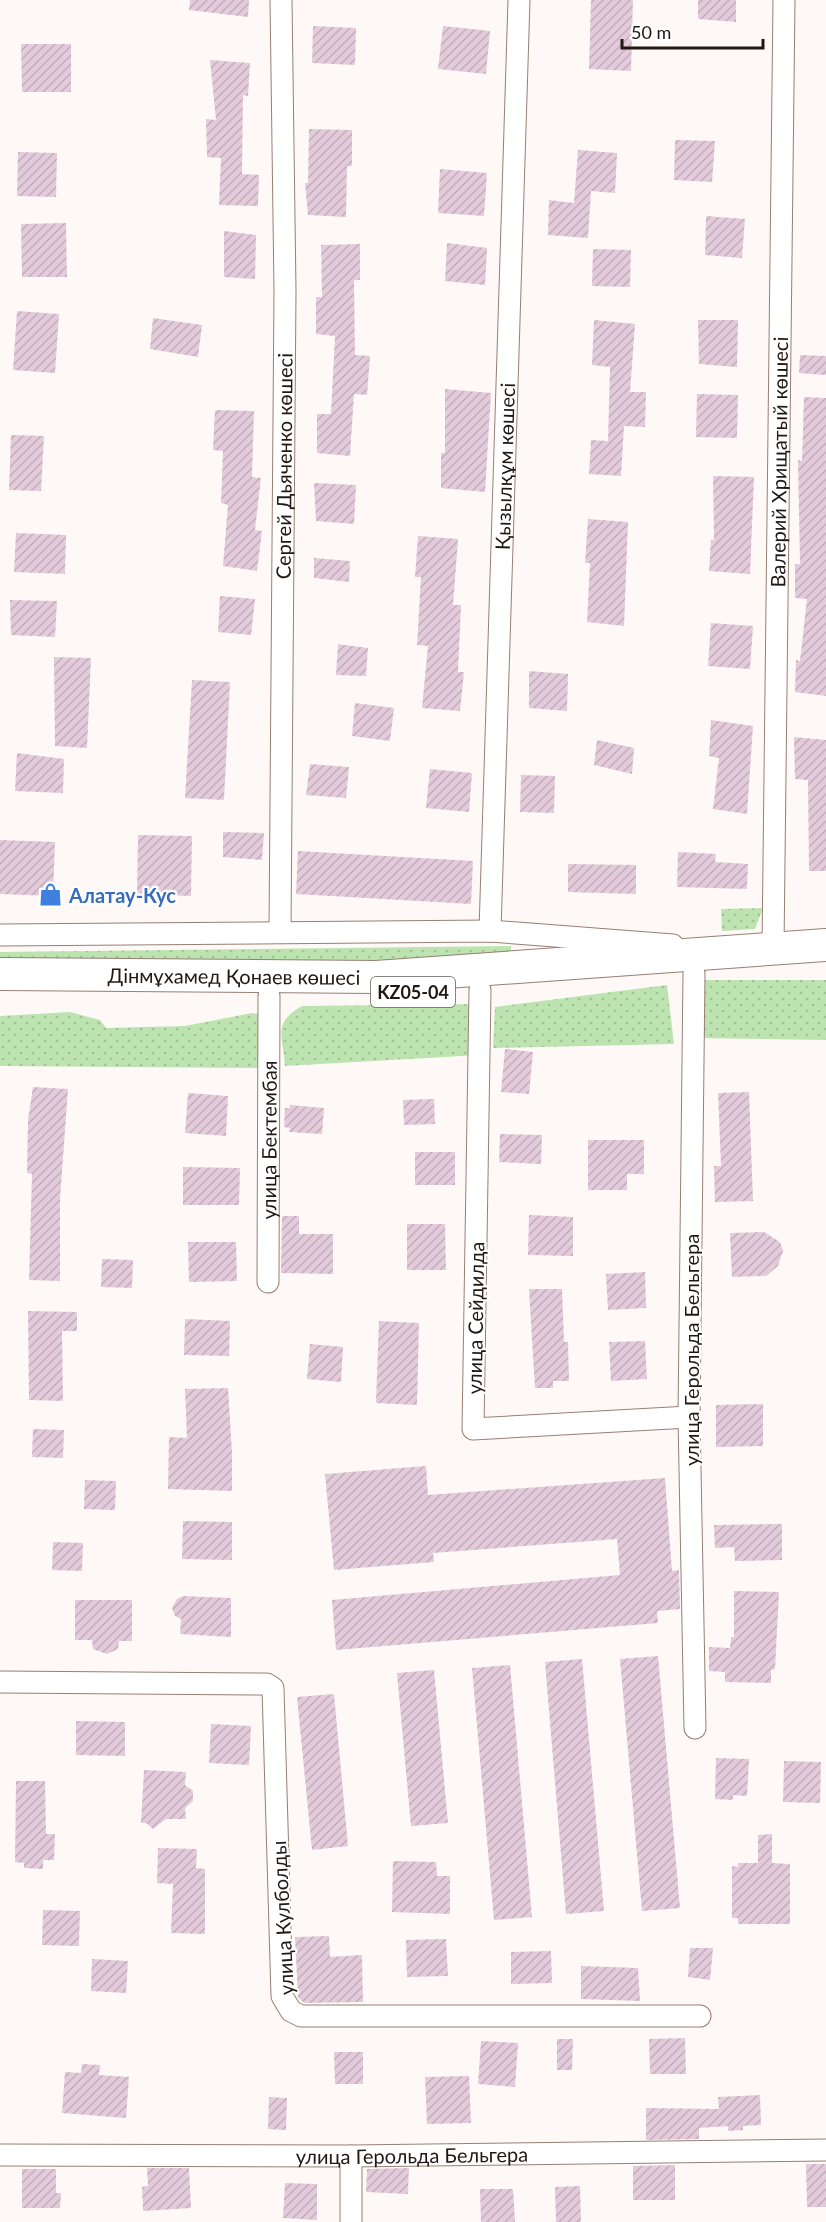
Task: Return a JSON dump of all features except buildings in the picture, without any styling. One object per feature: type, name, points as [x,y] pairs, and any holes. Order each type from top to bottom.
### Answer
[{"type":"main road","name":"Дінмұхамед Қонаев көшесі","points":[[0,974],[376,977],[734,950],[773,936],[826,945]]},
{"type":"main road","name":"Дінмұхамед Қонаев көшесі","points":[[0,993],[269,996],[480,990],[694,973],[826,966]]},
{"type":"street","name":"Сергей Дьяченко көшесі","points":[[280,931],[285,290],[281,0]]},
{"type":"street","name":"Қызылқұм көшесі","points":[[490,932],[519,0]]},
{"type":"street","name":"Валерий Хрищатый көшесі","points":[[773,936],[784,0]]},
{"type":"street","points":[[0,935],[280,931],[490,932],[734,950]]},
{"type":"street","name":"улица Герольда Бельгера","points":[[694,973],[689,1417],[695,1728]]},
{"type":"street","name":"улица Сейдилда","points":[[480,990],[473,1429],[689,1417]]},
{"type":"street","name":"улица Бектембая","points":[[268,1282],[269,996]]},
{"type":"street","name":"улица Кулболды","points":[[0,1682],[267,1683],[273,1688],[282,1996],[291,2011],[301,2016],[700,2016]]},
{"type":"street","name":"улица Герольда Бельгера","points":[[0,2155],[351,2156],[826,2150]]},
{"type":"street","points":[[351,2156],[351,2222]]},
{"type":"green space","points":[[763,908],[755,929],[722,931],[721,909]]},
{"type":"green space","points":[[511,946],[511,955],[300,963],[0,961],[0,952]]},
{"type":"green space","points":[[694,980],[826,980],[826,1040],[694,1038]]},
{"type":"green space","points":[[667,985],[674,1044],[493,1048],[495,1007]]},
{"type":"green space","points":[[479,1004],[479,1055],[285,1066],[283,1024],[286,1018],[302,1006]]},
{"type":"green space","points":[[70,1012],[100,1020],[106,1028],[185,1026],[252,1013],[269,1015],[269,1068],[0,1066],[0,1016]]},
{"type":"place","name":"Алатау-Кус","points":[[51,895]]}]
